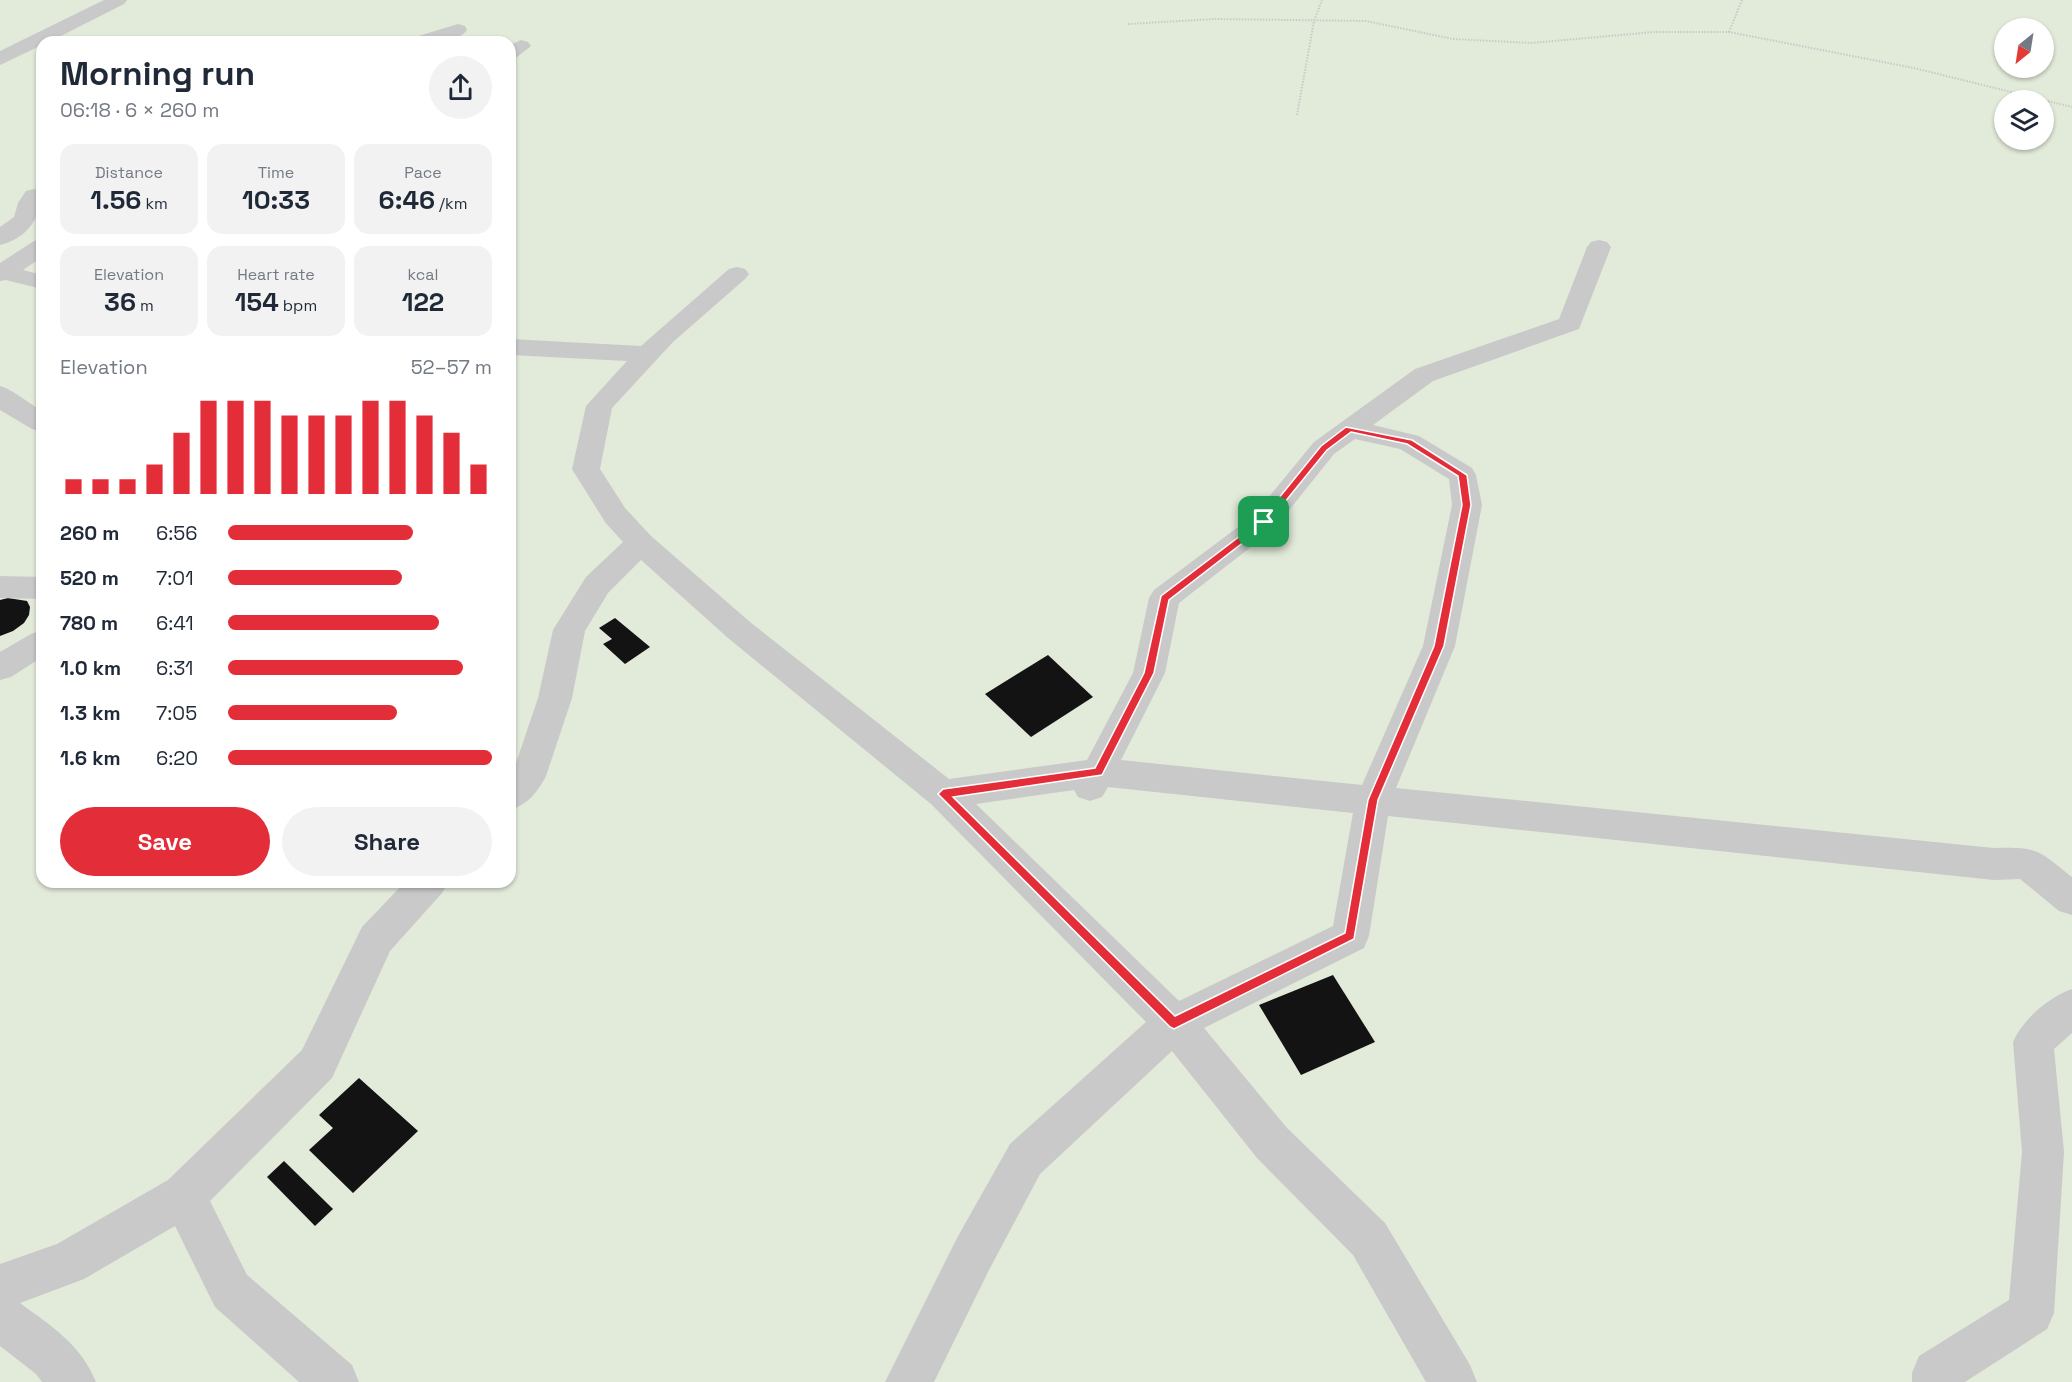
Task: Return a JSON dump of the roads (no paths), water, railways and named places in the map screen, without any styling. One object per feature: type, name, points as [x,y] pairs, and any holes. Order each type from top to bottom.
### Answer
[{"type":"street","points":[[46,36],[118,0]]},
{"type":"street","points":[[440,36],[459,30]]},
{"type":"street","points":[[0,59],[36,41]]},
{"type":"street","points":[[8,206],[36,196]]},
{"type":"street","points":[[0,238],[25,220],[29,203],[36,197]]},
{"type":"street","points":[[1094,779],[1149,673],[1165,598],[1264,522],[1324,448],[1424,375],[1570,324],[1599,247]]},
{"type":"street","points":[[1,272],[36,250]]},
{"type":"street","points":[[1,272],[36,281]]},
{"type":"street","points":[[737,274],[664,337],[599,406],[586,469],[615,515],[640,543],[739,630],[943,794],[1174,1023],[1272,1143],[1370,1239],[1454,1382]]},
{"type":"street","points":[[516,346],[648,354]]},
{"type":"street","points":[[0,394],[8,403],[36,419]]},
{"type":"street","points":[[909,1382],[973,1254],[1025,1159],[1174,1023],[1350,936],[1373,800],[1439,646],[1467,505],[1462,475],[1409,442],[1349,429]]},
{"type":"street","points":[[516,775],[555,698],[569,630],[597,585],[640,543]]},
{"type":"street","points":[[0,587],[36,588]]},
{"type":"street","points":[[0,668],[36,646]]},
{"type":"street","points":[[943,794],[1094,779],[1373,800],[1994,864],[2026,863],[2072,899]]},
{"type":"street","points":[[0,1287],[68,1263],[184,1196],[317,1064],[375,939],[423,888]]},
{"type":"street","points":[[1936,1382],[1936,1373],[2031,1313],[2043,1152],[2033,1042],[2072,1007]]},
{"type":"street","points":[[184,1196],[231,1291],[335,1382]]},
{"type":"street","points":[[0,1317],[53,1357],[72,1382]]}]
